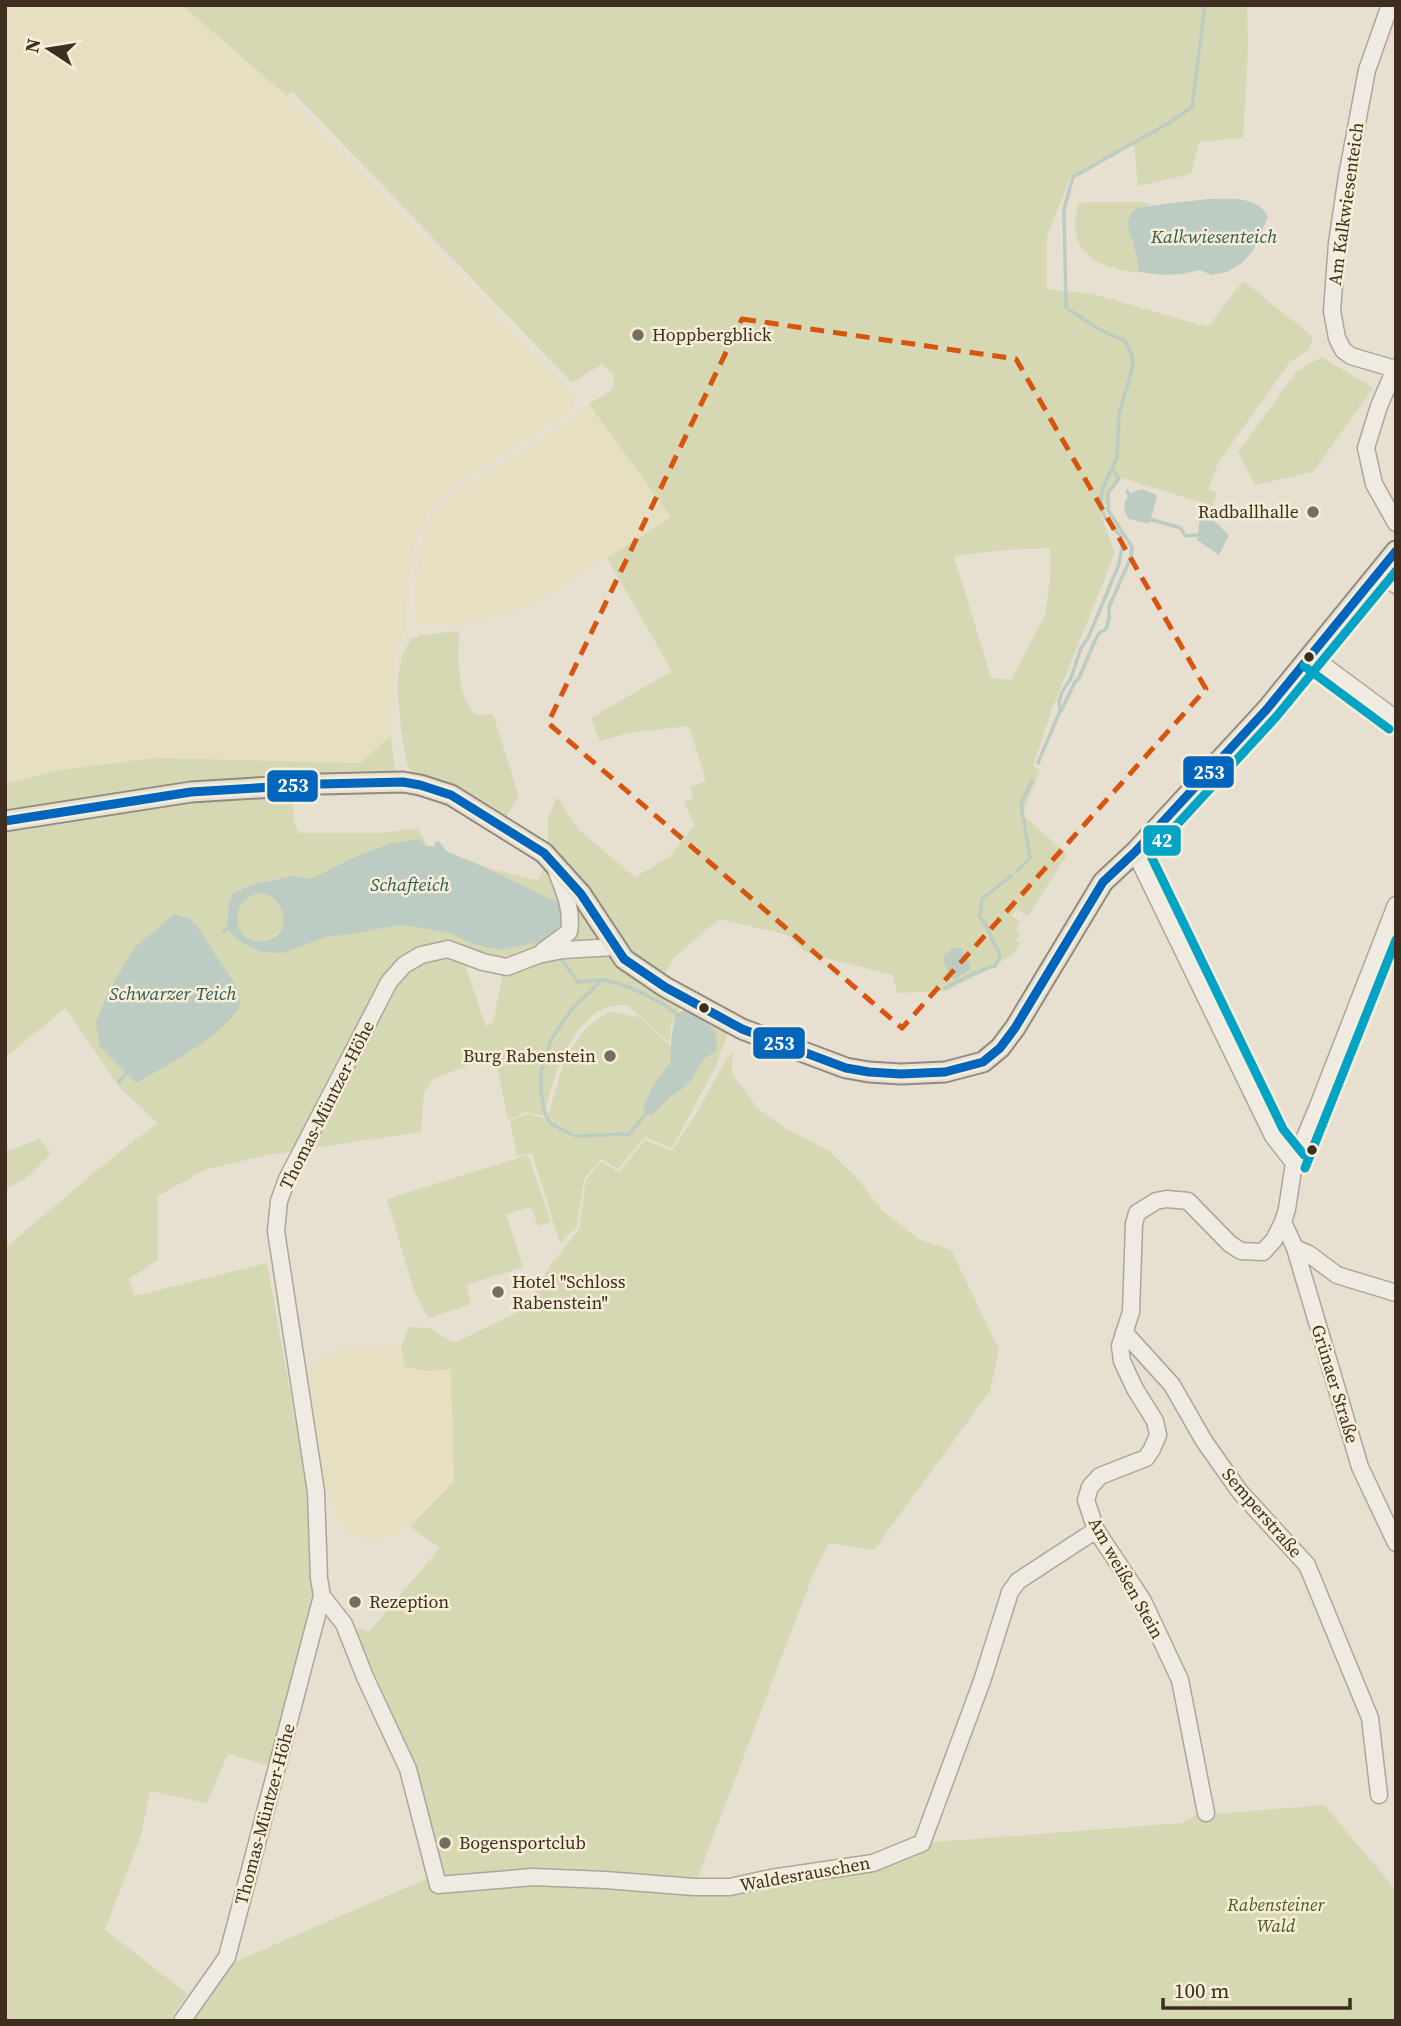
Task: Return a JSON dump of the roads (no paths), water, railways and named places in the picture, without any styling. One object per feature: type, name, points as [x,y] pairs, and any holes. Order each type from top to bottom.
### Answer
[{"type":"main road","points":[[5,821],[203,791],[307,784],[402,782],[451,795],[544,853],[581,894],[624,959],[658,982],[742,1029],[846,1068],[901,1074],[944,1072],[983,1062],[1000,1048],[1015,1028],[1103,882],[1135,852],[1259,717],[1396,551]]},
{"type":"street","name":"Am Kalkwiesenteich","points":[[1390,5],[1367,70],[1349,163],[1337,243],[1332,311],[1337,338],[1343,349],[1351,356],[1395,368]]},
{"type":"street","points":[[1395,368],[1366,448],[1374,484],[1396,523]]},
{"type":"street","points":[[1378,573],[1396,585]]},
{"type":"street","points":[[1311,656],[1396,719]]},
{"type":"street","points":[[1135,852],[1273,1136],[1294,1163]]},
{"type":"street","points":[[538,955],[569,932],[570,908],[553,862]]},
{"type":"street","name":"Am weißen Stein","points":[[1206,1813],[1180,1680],[1143,1601],[1097,1530],[1086,1500],[1090,1487],[1100,1476],[1146,1458],[1158,1435],[1155,1421],[1135,1389],[1122,1361],[1120,1346],[1130,1312],[1133,1237],[1137,1213],[1156,1200],[1188,1201],[1230,1244],[1241,1251],[1263,1252],[1274,1240],[1287,1209],[1294,1163],[1396,905]]},
{"type":"street","name":"Thomas-Müntzer-Höhe","points":[[182,2021],[227,1957],[322,1596],[316,1492],[276,1231],[279,1201],[292,1169],[389,982],[404,965],[421,955],[448,949],[483,962],[507,967],[538,955],[563,950],[615,947]]},
{"type":"street","name":"Grünaer Straße","points":[[1283,1222],[1294,1248],[1360,1467],[1396,1543]]},
{"type":"street","points":[[1294,1248],[1309,1254],[1337,1275],[1396,1293]]},
{"type":"street","name":"Semperstraße","points":[[1124,1332],[1172,1385],[1203,1441],[1240,1492],[1307,1565],[1370,1718],[1379,1795]]},
{"type":"street","name":"Waldesrauschen","points":[[322,1596],[344,1623],[365,1677],[408,1769],[439,1885],[533,1877],[730,1887],[873,1863],[922,1843],[982,1681],[1010,1592],[1018,1581],[1097,1530]]},
{"type":"water","name":"Kalkwiesenteich","points":[[1208,199],[1251,202],[1258,205],[1268,218],[1260,239],[1242,263],[1227,272],[1212,275],[1200,270],[1162,275],[1139,272],[1127,223],[1132,212],[1140,207]]},
{"type":"water","points":[[1142,489],[1157,497],[1149,524],[1129,519],[1125,509],[1128,496]]},
{"type":"water","points":[[1203,514],[1208,515],[1229,535],[1219,555],[1197,540],[1200,517]]},
{"type":"water","name":"Schafteich","points":[[419,839],[426,846],[434,847],[436,842],[439,842],[447,852],[557,902],[564,910],[563,921],[544,941],[501,950],[473,944],[447,932],[401,925],[326,937],[284,953],[262,952],[241,942],[227,929],[228,909],[233,893],[251,885],[292,876],[310,879],[361,854],[389,844]],"holes":[[[263,893],[272,897],[282,912],[282,928],[277,935],[261,941],[243,934],[237,918],[244,901]]]},
{"type":"water","name":"Schwarzer Teich","points":[[174,914],[190,919],[197,926],[235,985],[240,1002],[226,1024],[212,1035],[178,1059],[136,1083],[100,1047],[96,1022],[108,992],[134,948]]},
{"type":"water","points":[[956,947],[962,949],[970,964],[970,970],[955,979],[951,977],[943,961],[945,954]]},
{"type":"water","points":[[686,1011],[710,1025],[716,1036],[716,1051],[704,1059],[682,1089],[652,1115],[643,1111],[651,1089],[671,1062],[671,1039],[676,1013]]},
{"type":"waterway","points":[[1038,763],[1060,711],[1062,692],[1071,678],[1081,648],[1089,636],[1119,564],[1121,537],[1105,517],[1101,508],[1101,497],[1117,457],[1119,414],[1133,366],[1125,341],[1099,329],[1066,308],[1064,209],[1073,177],[1192,107],[1205,5]]},
{"type":"waterway","points":[[1061,711],[1099,633],[1106,629],[1109,607],[1131,557],[1132,547],[1108,510],[1108,493],[1119,479],[1113,469]]},
{"type":"waterway","points":[[1127,491],[1129,495]]},
{"type":"waterway","points":[[1152,520],[1181,528],[1185,536],[1197,535]]},
{"type":"waterway","points":[[1017,871],[1030,858],[1021,804],[1032,781]]},
{"type":"waterway","points":[[945,988],[976,972],[995,966],[998,961],[999,951],[980,917],[982,899],[1011,876]]},
{"type":"waterway","points":[[223,931],[227,929]]},
{"type":"waterway","points":[[562,960],[578,982],[602,980],[620,984],[650,997],[676,1013]]},
{"type":"waterway","points":[[571,1134],[550,1123],[545,1113],[541,1071],[551,1040],[561,1025],[572,1009],[602,980]]},
{"type":"waterway","points":[[119,1082],[126,1074]]},
{"type":"waterway","points":[[575,1136],[629,1134],[647,1113]]},
{"type":"place","name":"Hoppbergblick","points":[[638,335]]},
{"type":"place","name":"Radballhalle","points":[[1313,512]]},
{"type":"place","name":"Burg Rabenstein","points":[[610,1056]]},
{"type":"place","name":"Hotel \"Schloss Rabenstein\"","points":[[498,1292]]},
{"type":"place","name":"Rezeption","points":[[355,1602]]},
{"type":"place","name":"Bogensportclub","points":[[445,1843]]},
{"type":"park label","name":"Rabensteiner Wald","points":[[1276,1916]]}]
